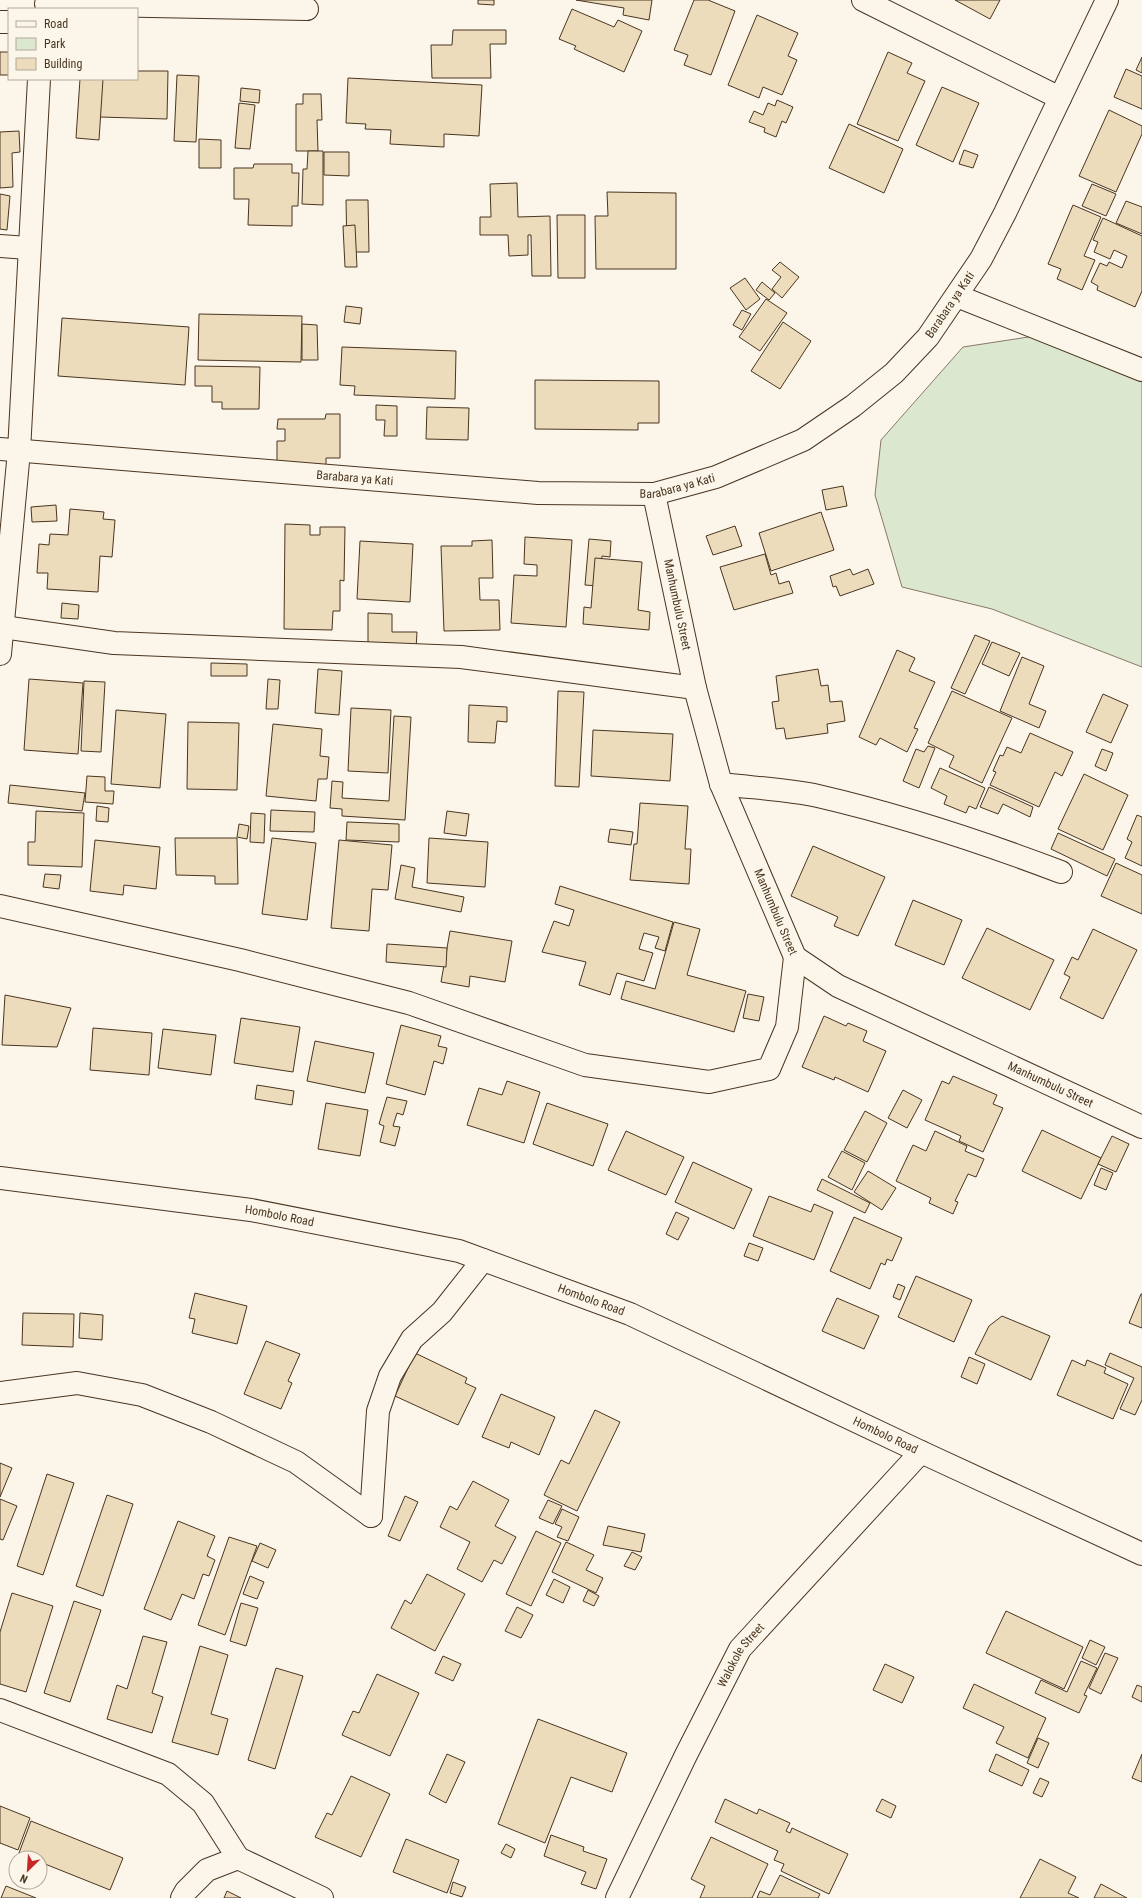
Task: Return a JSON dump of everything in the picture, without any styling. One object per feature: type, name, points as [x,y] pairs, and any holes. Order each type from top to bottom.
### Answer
[{"type":"street","points":[[863,0],[1060,98]]},
{"type":"street","name":"Barabara ya Kati","points":[[9,450],[538,493],[654,494],[716,477],[803,440],[853,406],[894,373],[928,337],[981,259],[1005,213],[1107,0]]},
{"type":"street","points":[[45,4],[307,9]]},
{"type":"street","points":[[0,654],[3,627],[9,450],[28,248],[39,80]]},
{"type":"street","points":[[0,246],[28,248]]},
{"type":"street","points":[[957,296],[1142,370]]},
{"type":"street","name":"Manhumbulu Street","points":[[654,494],[695,688],[721,784],[795,957],[838,986],[1142,1127]]},
{"type":"street","points":[[3,627],[114,643],[461,657],[695,688]]},
{"type":"street","points":[[721,784],[816,796],[881,813],[1018,855],[1061,872]]},
{"type":"street","points":[[0,906],[240,960],[409,1003],[584,1065],[709,1082],[769,1069],[787,1027],[795,957]]},
{"type":"street","name":"Hombolo Road","points":[[0,1178],[252,1210],[459,1251],[630,1314],[921,1452],[1142,1554]]},
{"type":"street","points":[[0,1393],[77,1383],[142,1395],[211,1422],[296,1462],[371,1516],[378,1411],[390,1376],[412,1339],[442,1312],[482,1260]]},
{"type":"street","name":"Walokole Street","points":[[617,1898],[686,1755],[740,1649],[921,1452]]},
{"type":"street","points":[[0,1710],[168,1774],[202,1803],[238,1858],[322,1898]]},
{"type":"street","points":[[182,1898],[186,1891],[207,1870],[238,1858]]},
{"type":"green space","points":[[1035,336],[1142,368],[1142,667],[992,609],[902,587],[875,495],[881,440],[963,347]]},
{"type":"building","points":[[478,0],[494,0],[494,5],[478,4]]},
{"type":"building","points":[[576,0],[652,0],[649,20],[623,15],[624,8]]},
{"type":"building","points":[[694,0],[708,0],[735,11],[711,75],[684,65],[688,55],[674,50]]},
{"type":"building","points":[[955,0],[1000,0],[990,19]]},
{"type":"building","points":[[572,9],[614,27],[618,20],[642,31],[624,72],[574,49],[576,46],[559,39]]},
{"type":"building","points":[[757,15],[798,33],[788,56],[797,60],[782,95],[763,87],[759,98],[728,85]]},
{"type":"building","points":[[453,30],[506,30],[506,44],[490,44],[491,78],[432,78],[431,45],[452,45]]},
{"type":"building","points":[[0,52],[8,52],[8,75],[0,75]]},
{"type":"building","points":[[888,52],[912,63],[907,73],[925,81],[898,141],[857,124]]},
{"type":"building","points":[[1142,57],[1142,73],[1136,70]]},
{"type":"building","points":[[1126,69],[1142,76],[1142,109],[1114,97]]},
{"type":"building","points":[[138,71],[168,71],[167,119],[100,117],[101,80],[138,80]]},
{"type":"building","points":[[177,75],[199,76],[196,142],[174,141]]},
{"type":"building","points":[[348,78],[482,85],[479,136],[444,134],[444,147],[390,144],[391,130],[365,129],[366,124],[346,123]]},
{"type":"building","points":[[80,80],[103,80],[99,140],[76,138]]},
{"type":"building","points":[[942,87],[979,103],[953,162],[916,145]]},
{"type":"building","points":[[241,88],[260,90],[259,103],[240,101]]},
{"type":"building","points":[[303,94],[321,94],[322,120],[317,120],[318,151],[296,151],[296,104],[303,104]]},
{"type":"building","points":[[777,100],[793,107],[786,123],[782,121],[776,137],[764,132],[765,128],[749,122],[754,111],[763,115],[768,103],[775,106]]},
{"type":"building","points":[[239,103],[255,105],[250,149],[235,148]]},
{"type":"building","points":[[1109,110],[1142,126],[1142,134],[1116,192],[1079,176]]},
{"type":"building","points":[[849,124],[903,149],[884,193],[829,168]]},
{"type":"building","points":[[19,131],[20,152],[12,153],[13,187],[0,188],[0,132]]},
{"type":"building","points":[[199,139],[221,140],[221,168],[199,168]]},
{"type":"building","points":[[964,150],[978,155],[973,168],[959,164]]},
{"type":"building","points":[[308,151],[323,151],[323,205],[302,204],[303,169],[307,169]]},
{"type":"building","points":[[324,152],[349,152],[349,176],[324,175]]},
{"type":"building","points":[[254,164],[292,164],[292,173],[299,173],[298,206],[292,206],[292,226],[248,225],[249,199],[234,199],[234,168],[253,168]]},
{"type":"building","points":[[517,183],[518,217],[550,216],[551,276],[532,276],[531,235],[528,235],[528,255],[509,256],[508,235],[480,235],[480,217],[491,217],[490,184]]},
{"type":"building","points":[[1092,184],[1116,194],[1106,216],[1082,206]]},
{"type":"building","points":[[607,192],[676,193],[676,269],[596,269],[595,216],[608,216]]},
{"type":"building","points":[[0,194],[10,196],[7,230],[0,229]]},
{"type":"building","points":[[346,200],[368,200],[369,252],[347,252]]},
{"type":"building","points":[[1126,201],[1142,207],[1142,234],[1116,223]]},
{"type":"building","points":[[1073,205],[1101,217],[1084,256],[1095,260],[1082,290],[1057,279],[1061,269],[1048,264]]},
{"type":"building","points":[[557,215],[585,215],[585,278],[558,278]]},
{"type":"building","points":[[1103,218],[1142,236],[1142,291],[1135,307],[1097,290],[1098,286],[1091,282],[1100,263],[1107,266],[1109,262],[1122,268],[1127,256],[1114,250],[1110,259],[1094,252],[1098,242],[1093,240]]},
{"type":"building","points":[[355,225],[357,267],[345,267],[343,226]]},
{"type":"building","points":[[780,262],[799,277],[782,298],[772,289],[781,277],[772,270]]},
{"type":"building","points":[[745,278],[760,299],[746,310],[730,288]]},
{"type":"building","points":[[762,282],[775,293],[769,300],[756,290]]},
{"type":"building","points":[[766,299],[787,313],[760,351],[739,337]]},
{"type":"building","points":[[346,306],[362,308],[360,324],[344,322]]},
{"type":"building","points":[[742,310],[751,314],[742,330],[733,325]]},
{"type":"building","points":[[199,314],[302,316],[301,362],[198,360]]},
{"type":"building","points":[[62,318],[189,327],[185,385],[58,376]]},
{"type":"building","points":[[783,322],[811,341],[780,389],[751,371]]},
{"type":"building","points":[[302,324],[317,325],[318,360],[302,360]]},
{"type":"building","points":[[342,347],[456,351],[455,399],[354,395],[355,386],[340,385]]},
{"type":"building","points":[[195,366],[260,367],[259,409],[222,409],[222,402],[212,402],[212,386],[195,386]]},
{"type":"building","points":[[535,380],[659,381],[659,423],[638,423],[638,430],[535,429]]},
{"type":"building","points":[[376,405],[397,406],[397,436],[384,436],[385,420],[376,420]]},
{"type":"building","points":[[427,407],[469,408],[468,440],[426,439]]},
{"type":"building","points":[[326,414],[340,414],[340,458],[326,458],[326,468],[277,468],[277,441],[285,441],[285,429],[277,429],[278,419],[325,419]]},
{"type":"building","points":[[843,486],[847,506],[826,510],[822,490]]},
{"type":"building","points":[[56,505],[57,521],[32,522],[31,507]]},
{"type":"building","points":[[70,509],[104,512],[103,519],[115,520],[112,557],[100,556],[98,592],[47,589],[48,573],[37,573],[39,544],[49,545],[50,534],[68,535]]},
{"type":"building","points":[[821,512],[834,550],[771,571],[759,533]]},
{"type":"building","points":[[285,524],[310,525],[310,535],[320,535],[320,527],[345,527],[344,581],[340,580],[340,611],[333,611],[332,630],[284,629]]},
{"type":"building","points":[[735,526],[742,546],[713,555],[706,536]]},
{"type":"building","points":[[525,537],[572,540],[566,627],[511,623],[514,575],[537,576],[537,565],[524,564]]},
{"type":"building","points":[[589,539],[611,541],[610,557],[602,556],[599,586],[585,585]]},
{"type":"building","points":[[492,540],[493,578],[479,578],[480,600],[499,600],[500,630],[444,631],[441,546],[472,546],[472,541]]},
{"type":"building","points":[[360,541],[413,544],[410,602],[357,599]]},
{"type":"building","points":[[765,554],[771,575],[776,573],[779,584],[789,581],[793,593],[734,610],[720,567]]},
{"type":"building","points":[[595,558],[642,562],[638,610],[650,612],[649,630],[583,624],[584,607],[591,608]]},
{"type":"building","points":[[850,569],[853,575],[868,569],[874,584],[840,596],[836,586],[833,587],[830,576]]},
{"type":"building","points":[[62,603],[79,605],[78,619],[61,618]]},
{"type":"building","points":[[368,613],[392,614],[392,632],[417,632],[416,649],[368,648]]},
{"type":"building","points":[[975,635],[990,641],[965,694],[951,688]]},
{"type":"building","points":[[992,642],[1020,653],[1009,676],[982,664]]},
{"type":"building","points":[[897,650],[915,658],[909,671],[935,682],[914,728],[918,729],[907,752],[880,738],[876,745],[859,737]]},
{"type":"building","points":[[1022,657],[1044,666],[1029,704],[1046,711],[1039,728],[1000,711]]},
{"type":"building","points":[[211,663],[247,664],[247,676],[211,676]]},
{"type":"building","points":[[318,669],[342,671],[339,715],[315,713]]},
{"type":"building","points":[[818,669],[821,686],[828,685],[830,702],[842,701],[845,721],[827,724],[828,733],[786,739],[784,728],[776,729],[772,702],[779,701],[776,676]]},
{"type":"building","points":[[29,679],[83,683],[78,754],[24,750]]},
{"type":"building","points":[[268,679],[280,680],[278,709],[266,709]]},
{"type":"building","points":[[84,681],[105,682],[101,752],[81,751]]},
{"type":"building","points":[[558,691],[584,692],[579,787],[555,786]]},
{"type":"building","points":[[952,691],[1012,718],[982,783],[949,767],[954,756],[928,743]]},
{"type":"building","points":[[1103,694],[1128,705],[1111,743],[1086,732]]},
{"type":"building","points":[[469,705],[507,707],[507,722],[497,721],[495,743],[468,742]]},
{"type":"building","points":[[351,708],[391,710],[388,773],[348,771]]},
{"type":"building","points":[[116,710],[166,714],[160,788],[111,784]]},
{"type":"building","points":[[394,716],[411,717],[405,820],[342,816],[342,809],[330,808],[332,781],[343,782],[342,798],[389,801]]},
{"type":"building","points":[[188,722],[239,723],[237,790],[187,789]]},
{"type":"building","points":[[273,724],[322,729],[320,756],[329,757],[327,779],[318,779],[316,801],[266,796]]},
{"type":"building","points":[[593,730],[673,734],[670,781],[591,776]]},
{"type":"building","points":[[1030,733],[1073,752],[1062,776],[1055,772],[1039,807],[990,785],[996,772],[993,771],[1000,755],[1003,756],[1007,747],[1021,753]]},
{"type":"building","points":[[928,746],[935,748],[919,788],[903,781],[916,749],[924,752]]},
{"type":"building","points":[[1102,749],[1113,753],[1106,771],[1095,766]]},
{"type":"building","points":[[940,768],[985,788],[976,809],[969,806],[966,813],[944,804],[947,796],[931,788]]},
{"type":"building","points":[[1084,774],[1128,795],[1103,850],[1058,829]]},
{"type":"building","points":[[87,776],[105,777],[105,791],[114,791],[113,804],[85,802]]},
{"type":"building","points":[[10,785],[85,793],[82,811],[8,803]]},
{"type":"building","points":[[989,787],[1033,807],[1030,817],[1003,804],[998,814],[980,807]]},
{"type":"building","points":[[640,803],[688,806],[685,849],[691,849],[689,884],[630,880],[634,844],[637,844]]},
{"type":"building","points":[[97,806],[109,808],[108,822],[96,821]]},
{"type":"building","points":[[271,810],[315,812],[314,832],[270,831]]},
{"type":"building","points":[[36,811],[84,813],[82,867],[28,865],[28,842],[35,842]]},
{"type":"building","points":[[447,811],[469,814],[466,836],[444,833]]},
{"type":"building","points":[[251,813],[265,814],[264,843],[250,842]]},
{"type":"building","points":[[1137,815],[1142,817],[1142,866],[1125,858],[1132,842],[1127,839]]},
{"type":"building","points":[[347,822],[399,824],[399,842],[346,840]]},
{"type":"building","points":[[239,824],[249,826],[247,839],[237,837]]},
{"type":"building","points":[[610,829],[633,832],[631,845],[608,842]]},
{"type":"building","points":[[1058,833],[1115,859],[1107,876],[1051,849]]},
{"type":"building","points":[[175,838],[237,838],[238,884],[215,884],[215,876],[176,875]]},
{"type":"building","points":[[272,838],[316,843],[307,920],[262,914]]},
{"type":"building","points":[[429,838],[488,842],[485,887],[427,883]]},
{"type":"building","points":[[95,840],[160,847],[156,889],[124,885],[123,895],[90,891]]},
{"type":"building","points":[[339,840],[392,845],[388,890],[372,889],[369,931],[331,928]]},
{"type":"building","points":[[813,846],[885,877],[858,936],[834,926],[838,917],[791,896]]},
{"type":"building","points":[[1116,863],[1142,875],[1142,914],[1101,896]]},
{"type":"building","points":[[401,865],[415,868],[412,887],[464,897],[461,912],[395,899]]},
{"type":"building","points":[[45,874],[61,875],[59,889],[43,887]]},
{"type":"building","points":[[560,886],[673,922],[665,951],[655,948],[659,937],[644,933],[639,949],[653,953],[644,981],[617,973],[610,995],[579,985],[586,962],[542,952],[554,921],[569,926],[574,910],[555,904]]},
{"type":"building","points":[[913,900],[962,920],[944,965],[895,945]]},
{"type":"building","points":[[674,922],[700,929],[687,975],[746,991],[734,1032],[621,999],[626,981],[655,989]]},
{"type":"building","points":[[987,928],[1054,960],[1030,1010],[962,978]]},
{"type":"building","points":[[1093,929],[1137,950],[1103,1019],[1060,998],[1070,977],[1064,974],[1072,957],[1078,960]]},
{"type":"building","points":[[450,931],[512,941],[505,982],[470,976],[469,987],[441,982]]},
{"type":"building","points":[[387,944],[447,948],[446,967],[386,962]]},
{"type":"building","points":[[748,994],[764,997],[759,1021],[743,1018]]},
{"type":"building","points":[[5,995],[71,1008],[57,1047],[2,1045]]},
{"type":"building","points":[[824,1016],[846,1026],[848,1023],[867,1031],[863,1041],[886,1051],[868,1092],[835,1077],[834,1080],[802,1067]]},
{"type":"building","points":[[241,1018],[300,1027],[293,1072],[234,1063]]},
{"type":"building","points":[[401,1025],[441,1036],[438,1046],[447,1048],[443,1064],[434,1061],[425,1095],[386,1084]]},
{"type":"building","points":[[93,1028],[152,1033],[149,1075],[90,1070]]},
{"type":"building","points":[[163,1029],[216,1035],[211,1075],[158,1068]]},
{"type":"building","points":[[315,1041],[374,1053],[365,1093],[307,1081]]},
{"type":"building","points":[[953,1076],[997,1095],[993,1104],[1003,1108],[983,1152],[959,1141],[961,1136],[925,1120],[942,1081],[949,1084]]},
{"type":"building","points":[[507,1081],[540,1092],[524,1143],[467,1125],[479,1088],[502,1095]]},
{"type":"building","points":[[257,1085],[294,1091],[292,1105],[255,1099]]},
{"type":"building","points":[[903,1090],[922,1100],[907,1128],[888,1118]]},
{"type":"building","points":[[387,1097],[407,1101],[403,1115],[397,1113],[393,1126],[400,1127],[395,1146],[380,1142],[384,1126],[379,1124]]},
{"type":"building","points":[[326,1103],[368,1110],[360,1156],[318,1149]]},
{"type":"building","points":[[547,1103],[608,1124],[593,1166],[533,1144]]},
{"type":"building","points":[[865,1111],[887,1123],[867,1162],[844,1150]]},
{"type":"building","points":[[1042,1130],[1101,1158],[1081,1199],[1022,1171]]},
{"type":"building","points":[[626,1131],[684,1157],[666,1195],[608,1170]]},
{"type":"building","points":[[935,1131],[967,1146],[965,1151],[984,1159],[976,1177],[968,1174],[955,1201],[958,1202],[953,1214],[929,1203],[931,1198],[896,1181],[913,1145],[926,1151]]},
{"type":"building","points":[[1112,1136],[1129,1144],[1116,1172],[1098,1164]]},
{"type":"building","points":[[842,1151],[865,1163],[852,1190],[828,1177]]},
{"type":"building","points":[[693,1162],[752,1189],[734,1229],[675,1202]]},
{"type":"building","points":[[1101,1168],[1113,1173],[1106,1190],[1094,1185]]},
{"type":"building","points":[[868,1171],[896,1188],[882,1210],[854,1192]]},
{"type":"building","points":[[822,1179],[870,1203],[865,1213],[817,1190]]},
{"type":"building","points":[[769,1196],[811,1212],[814,1204],[833,1212],[814,1260],[753,1236]]},
{"type":"building","points":[[676,1212],[689,1218],[678,1240],[666,1234]]},
{"type":"building","points":[[854,1217],[902,1238],[892,1261],[887,1259],[885,1265],[881,1263],[870,1289],[830,1271]]},
{"type":"building","points":[[749,1243],[763,1248],[758,1261],[744,1256]]},
{"type":"building","points":[[916,1276],[972,1300],[954,1342],[898,1317]]},
{"type":"building","points":[[898,1284],[905,1287],[900,1300],[893,1297]]},
{"type":"building","points":[[195,1293],[247,1306],[237,1344],[192,1333],[195,1319],[189,1318]]},
{"type":"building","points":[[1142,1294],[1142,1328],[1129,1323]]},
{"type":"building","points":[[837,1298],[879,1316],[864,1349],[822,1331]]},
{"type":"building","points":[[23,1313],[74,1314],[73,1347],[22,1345]]},
{"type":"building","points":[[80,1313],[103,1315],[102,1340],[79,1338]]},
{"type":"building","points":[[1002,1316],[1050,1336],[1031,1380],[975,1354],[989,1326]]},
{"type":"building","points":[[266,1341],[300,1354],[288,1381],[292,1383],[281,1409],[244,1394]]},
{"type":"building","points":[[415,1353],[467,1378],[465,1383],[476,1388],[458,1425],[395,1396]]},
{"type":"building","points":[[1110,1353],[1142,1367],[1142,1400],[1135,1415],[1120,1409],[1134,1378],[1105,1365]]},
{"type":"building","points":[[969,1357],[985,1364],[977,1384],[961,1377]]},
{"type":"building","points":[[1072,1360],[1085,1366],[1087,1360],[1106,1368],[1104,1373],[1128,1384],[1113,1419],[1057,1395]]},
{"type":"building","points":[[501,1394],[555,1417],[539,1455],[511,1442],[509,1448],[482,1437]]},
{"type":"building","points":[[595,1410],[620,1422],[577,1511],[544,1495],[561,1460],[569,1464]]},
{"type":"building","points":[[0,1463],[12,1468],[0,1497]]},
{"type":"building","points":[[47,1474],[74,1483],[43,1575],[17,1566]]},
{"type":"building","points":[[473,1481],[509,1500],[495,1526],[516,1537],[502,1564],[494,1560],[482,1582],[457,1569],[470,1542],[440,1527],[450,1506],[457,1510]]},
{"type":"building","points":[[107,1495],[133,1504],[103,1596],[76,1586]]},
{"type":"building","points":[[405,1496],[418,1502],[400,1541],[388,1536]]},
{"type":"building","points":[[0,1499],[17,1506],[3,1540],[0,1539]]},
{"type":"building","points":[[548,1500],[562,1506],[553,1524],[539,1518]]},
{"type":"building","points":[[562,1509],[579,1517],[568,1541],[557,1537],[562,1527],[555,1524]]},
{"type":"building","points":[[178,1521],[215,1536],[207,1556],[215,1560],[209,1576],[203,1574],[194,1599],[182,1594],[171,1620],[144,1609]]},
{"type":"building","points":[[608,1526],[645,1534],[641,1552],[603,1545]]},
{"type":"building","points":[[536,1531],[561,1543],[531,1606],[506,1594]]},
{"type":"building","points":[[229,1537],[257,1546],[225,1635],[198,1625]]},
{"type":"building","points":[[566,1542],[594,1555],[586,1570],[603,1578],[596,1593],[552,1572]]},
{"type":"building","points":[[260,1543],[276,1550],[268,1568],[252,1561]]},
{"type":"building","points":[[632,1552],[642,1557],[635,1570],[624,1566]]},
{"type":"building","points":[[427,1574],[465,1594],[435,1651],[391,1628],[405,1600],[411,1604]]},
{"type":"building","points":[[250,1576],[264,1582],[257,1599],[243,1594]]},
{"type":"building","points":[[554,1579],[570,1587],[563,1603],[546,1595]]},
{"type":"building","points":[[588,1590],[599,1596],[594,1606],[583,1601]]},
{"type":"building","points":[[12,1593],[53,1606],[26,1692],[0,1684],[0,1632]]},
{"type":"building","points":[[74,1601],[101,1610],[70,1702],[44,1693]]},
{"type":"building","points":[[241,1603],[258,1608],[246,1646],[230,1641]]},
{"type":"building","points":[[517,1607],[533,1615],[521,1638],[505,1631]]},
{"type":"building","points":[[1006,1611],[1083,1647],[1064,1689],[986,1653]]},
{"type":"building","points":[[143,1636],[167,1642],[152,1693],[163,1697],[152,1733],[107,1719],[117,1685],[127,1689]]},
{"type":"building","points":[[1090,1640],[1105,1647],[1096,1665],[1082,1658]]},
{"type":"building","points":[[200,1646],[228,1655],[211,1714],[228,1719],[218,1755],[172,1742]]},
{"type":"building","points":[[1105,1653],[1118,1658],[1101,1694],[1089,1688]]},
{"type":"building","points":[[443,1656],[461,1664],[453,1681],[435,1673]]},
{"type":"building","points":[[1081,1661],[1097,1668],[1084,1695],[1087,1696],[1079,1713],[1035,1693],[1041,1680],[1067,1692]]},
{"type":"building","points":[[885,1664],[914,1677],[902,1703],[873,1690]]},
{"type":"building","points":[[276,1668],[303,1676],[275,1769],[248,1760]]},
{"type":"building","points":[[377,1674],[419,1693],[390,1756],[342,1735],[353,1711],[359,1713]]},
{"type":"building","points":[[974,1684],[1046,1718],[1028,1758],[996,1743],[1004,1727],[963,1708]]},
{"type":"building","points":[[1137,1685],[1142,1687],[1142,1702],[1132,1697]]},
{"type":"building","points":[[538,1719],[627,1753],[612,1792],[571,1777],[545,1843],[498,1824]]},
{"type":"building","points":[[1038,1738],[1049,1743],[1038,1768],[1027,1763]]},
{"type":"building","points":[[447,1754],[465,1762],[446,1803],[429,1794]]},
{"type":"building","points":[[996,1754],[1029,1770],[1022,1786],[989,1771]]},
{"type":"building","points":[[1142,1754],[1142,1782],[1132,1778]]},
{"type":"building","points":[[351,1776],[390,1794],[361,1857],[315,1837],[327,1813],[332,1815]]},
{"type":"building","points":[[1040,1778],[1049,1782],[1042,1797],[1033,1793]]},
{"type":"building","points":[[725,1799],[757,1814],[759,1809],[790,1823],[786,1831],[790,1833],[792,1828],[848,1854],[829,1894],[781,1871],[784,1864],[774,1860],[778,1851],[715,1822]]},
{"type":"building","points":[[882,1799],[896,1806],[891,1818],[876,1811]]},
{"type":"building","points":[[0,1806],[30,1818],[18,1850],[0,1843]]},
{"type":"building","points":[[31,1821],[123,1858],[110,1890],[48,1865],[48,1850],[20,1850]]},
{"type":"building","points":[[551,1835],[584,1847],[583,1851],[607,1859],[596,1889],[581,1884],[586,1872],[544,1856]]},
{"type":"building","points":[[711,1837],[768,1864],[752,1898],[700,1898],[705,1886],[691,1879]]},
{"type":"building","points":[[406,1839],[459,1860],[447,1893],[393,1872]]},
{"type":"building","points":[[506,1844],[515,1849],[511,1858],[501,1853]]},
{"type":"building","points":[[1040,1859],[1076,1877],[1068,1893],[1079,1898],[1020,1898]]},
{"type":"building","points":[[780,1875],[820,1894],[818,1898],[757,1898],[760,1891],[770,1895]]},
{"type":"building","points":[[453,1882],[466,1887],[462,1897],[450,1893]]},
{"type":"building","points":[[1101,1884],[1127,1898],[1094,1898]]},
{"type":"building","points":[[6,1886],[8,1887],[8,1890],[16,1890],[36,1898],[1,1898]]},
{"type":"building","points":[[227,1891],[241,1898],[224,1898]]}]
